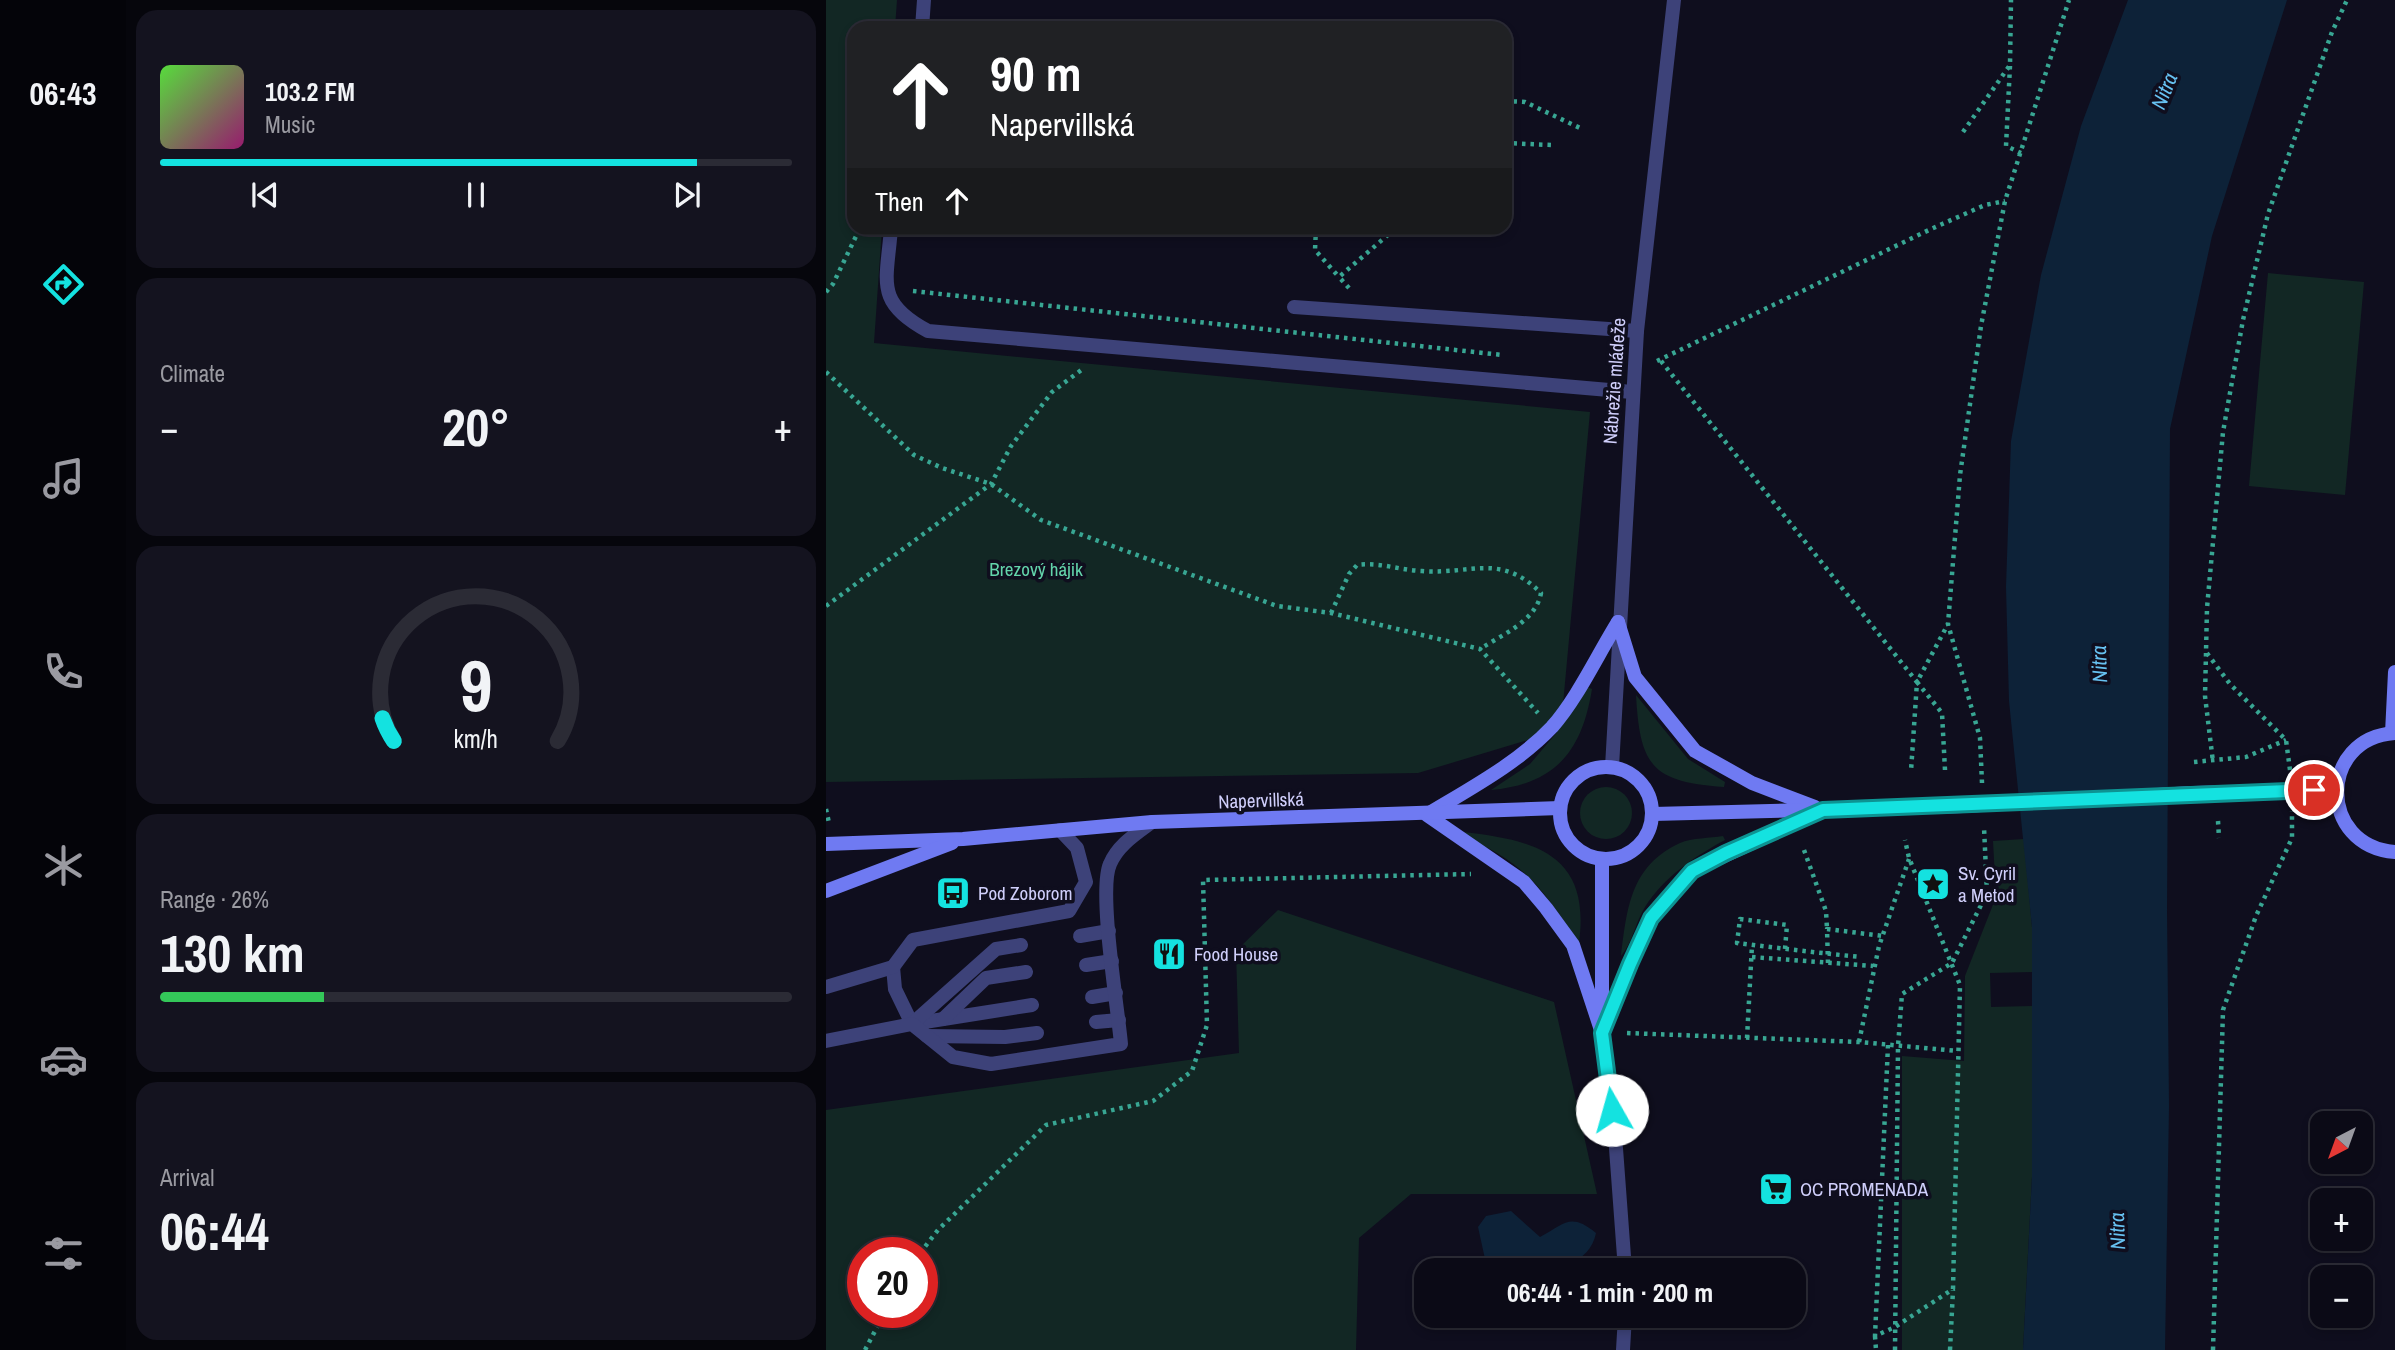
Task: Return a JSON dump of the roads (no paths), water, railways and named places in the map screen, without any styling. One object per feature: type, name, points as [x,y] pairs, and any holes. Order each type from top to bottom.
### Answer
[{"type":"street","points":[[922,21],[924,0]]},
{"type":"street","name":"Nábrežie mládeže","points":[[1612,767],[1636,331],[1674,0]]},
{"type":"street","points":[[890,235],[886,289],[901,316],[928,331],[1632,392]]},
{"type":"street","points":[[1294,307],[1636,331]]},
{"type":"street","points":[[1618,622],[1635,677],[1695,751],[1752,783],[1823,810]]},
{"type":"street","points":[[1602,1033],[1573,945],[1546,908],[1524,881],[1427,815],[1483,782],[1530,747],[1553,725],[1618,622]]},
{"type":"street","points":[[2395,672],[2394,733],[2371,738],[2354,751],[2342,768],[2337,790],[2342,817],[2355,835],[2373,847],[2395,852]]},
{"type":"street","points":[[1612,767],[1624,771],[1641,783],[1653,814],[1642,843],[1630,853],[1602,860],[1584,854],[1570,843],[1561,826],[1560,808],[1563,796],[1578,776],[1590,770],[1612,767]]},
{"type":"street","points":[[1653,814],[1963,806],[2193,793],[2337,790]]},
{"type":"street","name":"Napervillská","points":[[826,844],[963,839],[1152,822],[1427,815],[1560,808]]},
{"type":"street","points":[[1602,1033],[1651,918],[1692,871],[1823,810]]},
{"type":"street","points":[[893,967],[895,989],[912,1024],[953,1057],[991,1064],[1121,1044],[1106,881],[1109,865],[1122,846],[1152,822]]},
{"type":"street","points":[[826,987],[893,967],[913,940],[1069,911],[1086,882],[1077,848],[1060,830]]},
{"type":"street","name":"Napervillská","points":[[826,891],[963,839]]},
{"type":"street","points":[[1602,860],[1602,1033],[1615,1135],[1624,1258]]},
{"type":"street","points":[[1080,936],[1109,931]]},
{"type":"street","points":[[912,1024],[996,949],[1021,945]]},
{"type":"street","points":[[1086,965],[1112,961]]},
{"type":"street","points":[[943,1019],[986,978],[1026,972]]},
{"type":"street","points":[[1092,997],[1116,993]]},
{"type":"street","points":[[826,1041],[1032,1005]]},
{"type":"street","points":[[1096,1023],[1119,1020]]},
{"type":"street","points":[[927,1036],[1005,1037],[1037,1032]]},
{"type":"street","points":[[1623,1350],[1624,1328]]},
{"type":"water","name":"Nitra","points":[[2128,0],[2287,0],[2212,236],[2170,429],[2167,911],[2169,1106],[2165,1350],[2023,1350],[2032,1177],[2032,927],[2009,701],[2006,587],[2011,441],[2041,275],[2081,126]]},
{"type":"water","points":[[1511,1211],[1540,1237],[1568,1222],[1580,1223],[1596,1233],[1590,1247],[1579,1258],[1485,1258],[1478,1227],[1486,1216]]},
{"type":"place","name":"Sv. Cyril a Metod","points":[[1933,884]]},
{"type":"place","name":"Pod Zoborom","points":[[953,893]]},
{"type":"place","name":"Food House","points":[[1169,954]]},
{"type":"place","name":"OC PROMENADA","points":[[1776,1189]]},
{"type":"park label","name":"Brezový hájik","points":[[1036,569]]}]
